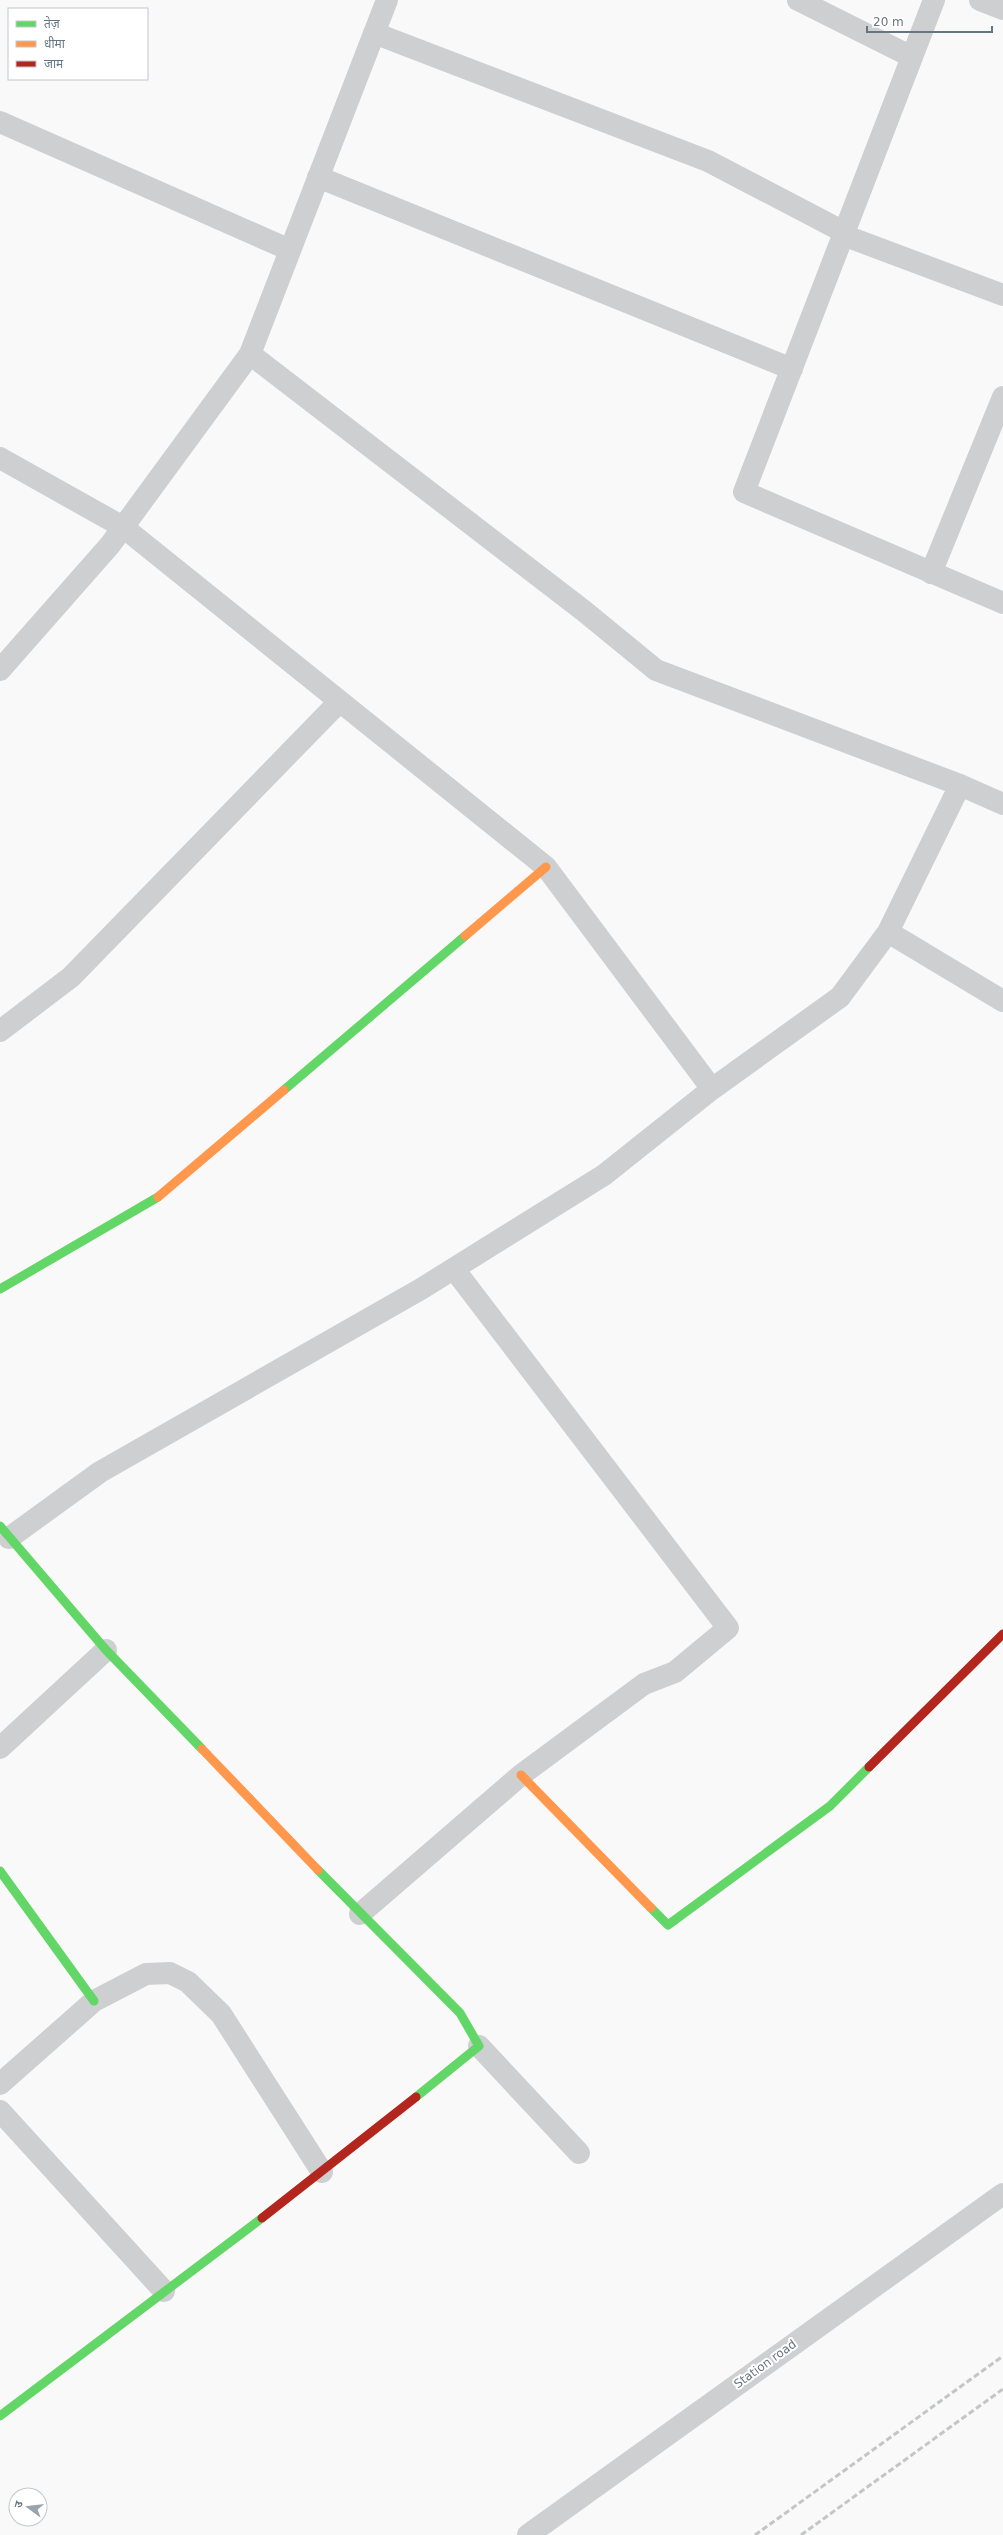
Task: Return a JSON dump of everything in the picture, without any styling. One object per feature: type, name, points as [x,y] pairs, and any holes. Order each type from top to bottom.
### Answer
[{"type":"street","points":[[0,670],[110,545],[250,354],[387,0]]},
{"type":"street","points":[[798,0],[912,57]]},
{"type":"street","points":[[934,0],[744,492],[1003,604]]},
{"type":"street","points":[[980,0],[1003,9]]},
{"type":"street","points":[[374,33],[708,161],[842,231],[843,235],[1003,295]]},
{"type":"street","points":[[0,122],[290,250]]},
{"type":"street","points":[[318,178],[792,369]]},
{"type":"street","points":[[250,354],[584,611],[656,670],[960,785],[1003,804]]},
{"type":"street","points":[[931,573],[1003,397]]},
{"type":"street","points":[[0,458],[123,527],[546,867],[712,1089]]},
{"type":"street","points":[[0,1031],[71,977],[339,702]]},
{"type":"street","points":[[580,2153],[479,2046],[460,2013],[360,1914],[106,1650],[5,1532],[100,1472],[454,1269],[604,1174],[712,1089],[840,997],[888,932],[960,785]]},
{"type":"street","points":[[0,1289],[153,1200],[546,867]]},
{"type":"street","points":[[888,932],[1003,1001]]},
{"type":"street","points":[[360,1914],[521,1775],[644,1684],[675,1672],[728,1628],[454,1269]]},
{"type":"street","points":[[521,1775],[668,1925],[830,1806],[1003,1634]]},
{"type":"street","points":[[0,1748],[106,1650]]},
{"type":"street","points":[[0,1871],[94,2001]]},
{"type":"street","points":[[0,2084],[94,2001],[146,1974],[170,1973],[188,1982],[221,2014],[322,2172]]},
{"type":"street","points":[[0,2416],[322,2172],[479,2046]]},
{"type":"street","points":[[0,2111],[164,2291]]},
{"type":"street","name":"Station road","points":[[528,2535],[1003,2194]]},
{"type":"railway","points":[[755,2535],[1003,2356]]},
{"type":"railway","points":[[801,2535],[1003,2389]]},
{"type":"traffic: fast","points":[[284,1090],[465,936]]},
{"type":"traffic: fast","points":[[0,1289],[158,1197]]},
{"type":"traffic: fast","points":[[0,1526],[106,1650],[202,1749]]},
{"type":"traffic: fast","points":[[651,1908],[668,1925],[830,1806],[869,1767]]},
{"type":"traffic: fast","points":[[318,1870],[460,2013],[479,2046],[416,2097]]},
{"type":"traffic: fast","points":[[0,1871],[94,2001]]},
{"type":"traffic: fast","points":[[0,2416],[262,2218]]},
{"type":"traffic: slow","points":[[465,936],[546,867]]},
{"type":"traffic: slow","points":[[158,1197],[284,1090]]},
{"type":"traffic: slow","points":[[202,1749],[318,1870]]},
{"type":"traffic: slow","points":[[521,1775],[651,1908]]},
{"type":"traffic: jam","points":[[869,1767],[1003,1634]]},
{"type":"traffic: jam","points":[[262,2218],[416,2097]]}]
